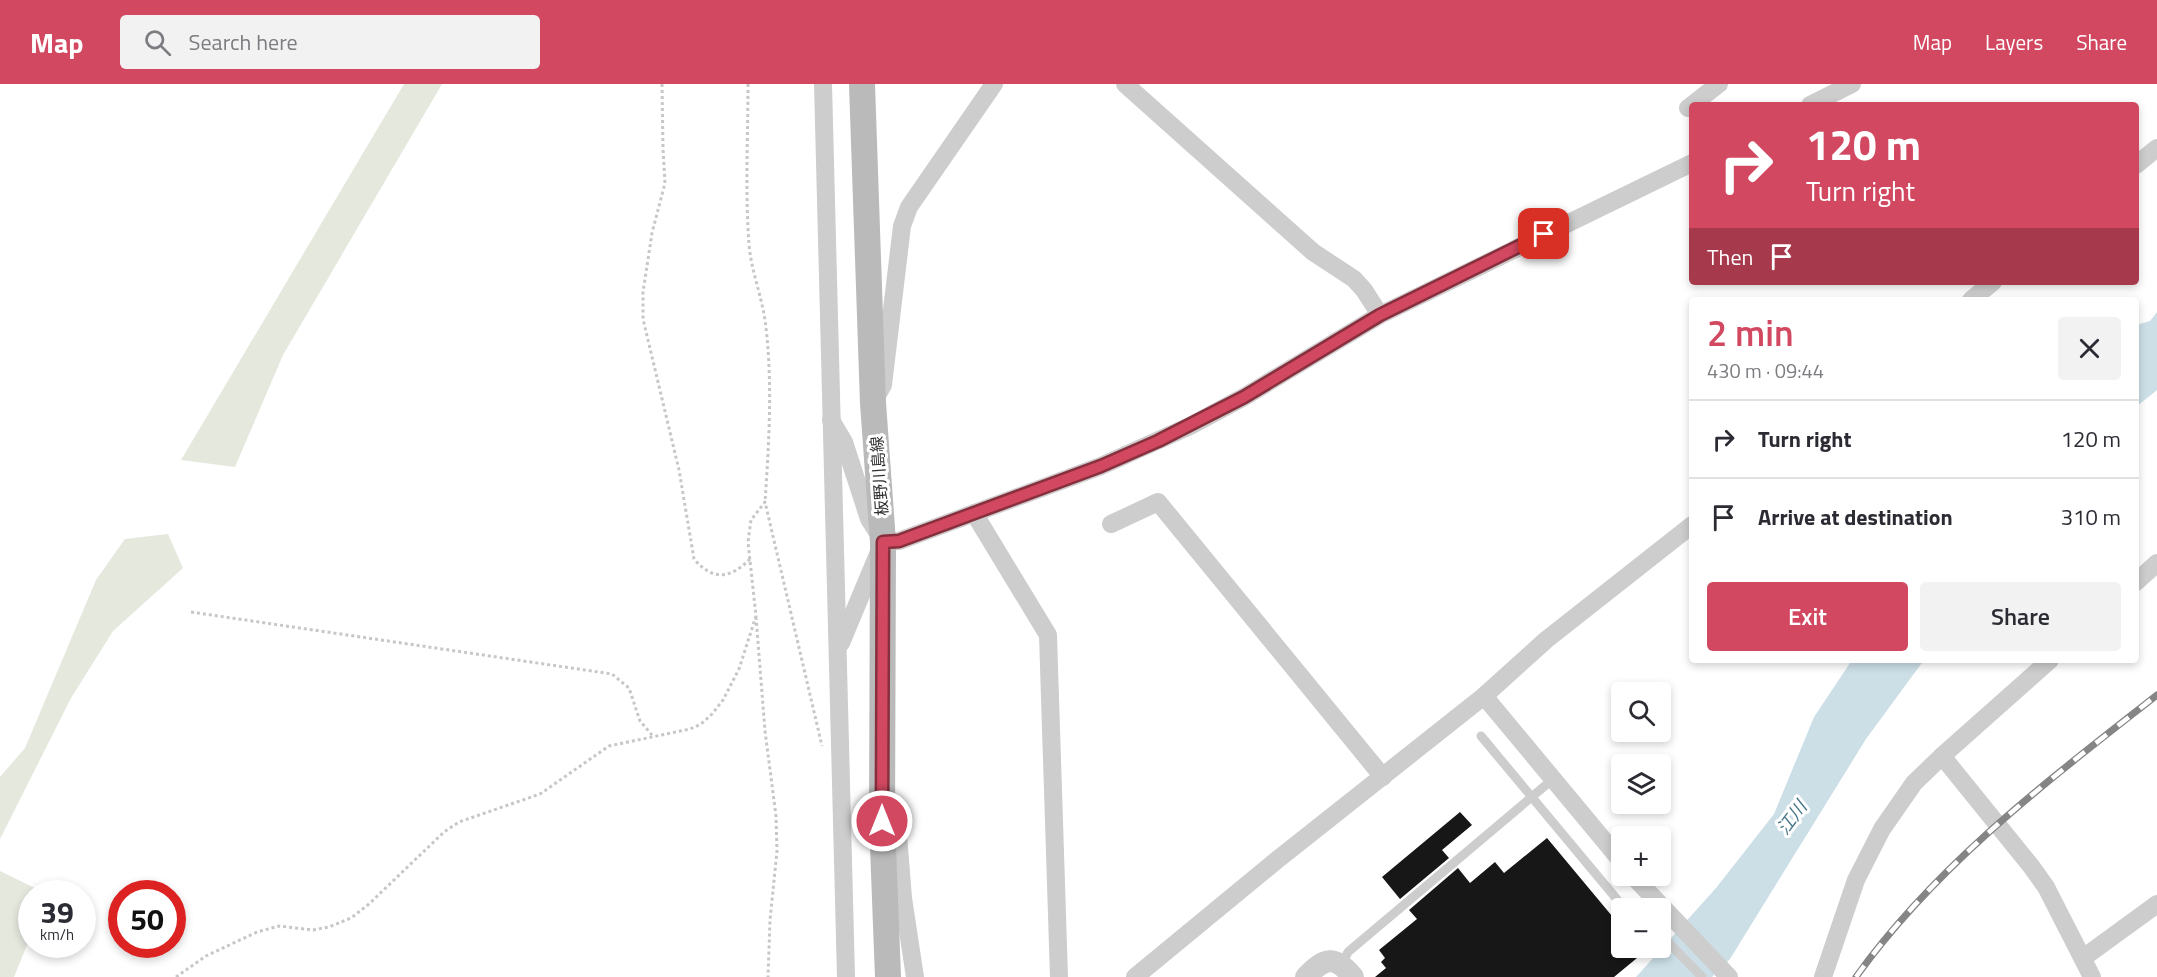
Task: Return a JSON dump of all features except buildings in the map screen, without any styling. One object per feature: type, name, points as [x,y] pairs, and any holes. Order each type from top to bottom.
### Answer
[{"type":"main road","name":"板野川島線","points":[[862,84],[873,403],[883,542],[882,821],[888,977]]},
{"type":"street","points":[[823,84],[846,977]]},
{"type":"street","points":[[873,403],[883,386],[902,226],[909,207],[994,84]]},
{"type":"street","points":[[1125,84],[1313,252],[1354,279],[1380,315]]},
{"type":"street","points":[[1700,102],[1719,84]]},
{"type":"street","points":[[1816,102],[1852,84]]},
{"type":"street","points":[[2139,163],[2157,148]]},
{"type":"street","points":[[883,542],[899,541],[1101,466],[1190,426],[1244,397],[1380,315],[1689,164]]},
{"type":"street","points":[[1975,297],[1989,285]]},
{"type":"street","points":[[830,419],[844,442],[869,519],[883,542]]},
{"type":"street","points":[[1111,524],[1158,502],[1383,777]]},
{"type":"street","points":[[974,513],[1048,635],[1059,977]]},
{"type":"street","points":[[1136,977],[1277,860],[1484,696],[1546,640],[1689,527]]},
{"type":"street","points":[[838,649],[883,542]]},
{"type":"street","points":[[2139,579],[2157,563]]},
{"type":"street","points":[[1823,977],[1856,880],[1882,829],[1914,783],[2047,663]]},
{"type":"street","points":[[1484,696],[1611,849]]},
{"type":"street","points":[[1942,756],[2046,887],[2092,977]]},
{"type":"street","points":[[882,821],[892,827],[898,836],[903,898],[915,977]]},
{"type":"street","points":[[1642,886],[1729,977]]},
{"type":"street","points":[[2083,958],[2157,904]]},
{"type":"street","points":[[1306,977],[1323,962],[1333,961],[1348,970]]},
{"type":"lane","points":[[1481,736],[1616,898]]},
{"type":"lane","points":[[1348,970],[1348,952],[1553,779]]},
{"type":"lane","points":[[1671,945],[1702,977]]},
{"type":"path","points":[[662,84],[665,183],[652,233],[644,292],[643,319],[678,470],[694,559],[702,568],[722,575],[740,569],[750,559]]},
{"type":"path","points":[[748,84],[749,244],[764,318],[767,347],[769,438],[765,502],[823,751]]},
{"type":"path","points":[[765,502],[752,520],[748,542],[765,731],[776,816],[777,851],[770,920],[768,977]]},
{"type":"path","points":[[191,612],[612,674],[629,688],[640,721],[652,735]]},
{"type":"path","points":[[176,977],[206,956],[257,932],[279,926],[313,930],[329,927],[351,918],[369,904],[444,832],[459,822],[540,794],[609,746],[652,735],[690,729],[701,724],[723,700],[739,669],[756,616]]},
{"type":"shaded area","points":[[404,84],[442,84],[283,355],[235,467],[181,460]]},
{"type":"shaded area","points":[[168,534],[183,568],[113,631],[71,698],[0,839],[0,777],[25,748],[96,580],[125,539]]},
{"type":"shaded area","points":[[0,871],[18,880],[18,958],[22,958],[14,977],[0,977]]},
{"type":"water","points":[[2157,312],[2157,390],[2139,405],[2139,324],[2150,321]]},
{"type":"water","name":"江川","points":[[1850,663],[1922,663],[1866,739],[1730,959],[1712,977],[1636,977],[1653,958],[1671,958],[1671,938],[1716,888],[1774,814],[1814,717]]},
{"type":"railway","points":[[1856,977],[1922,897],[1958,861],[2036,792],[2157,695]]},
{"type":"route","points":[[882,821],[883,542],[899,541],[1142,449],[1244,397],[1380,315],[1544,234]]}]
